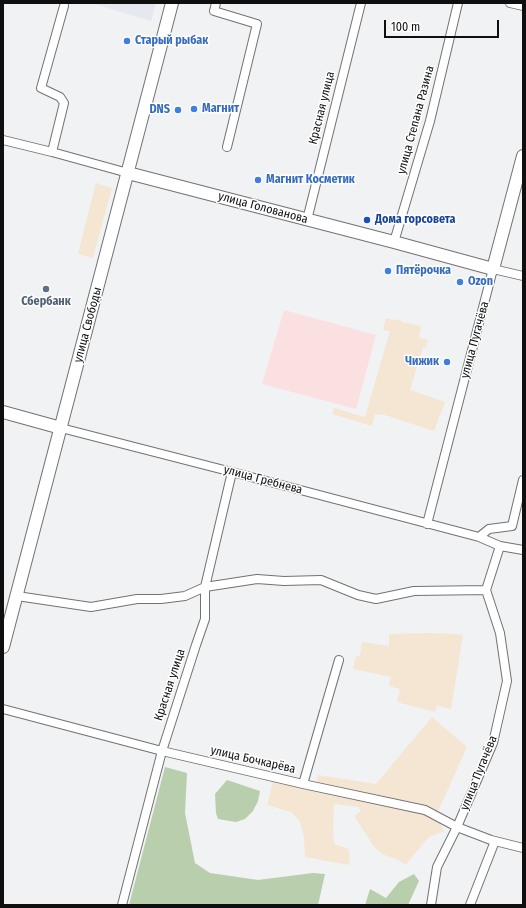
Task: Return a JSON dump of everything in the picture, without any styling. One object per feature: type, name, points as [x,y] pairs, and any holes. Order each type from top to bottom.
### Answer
[{"type":"main road","name":"улица Свободы","points":[[3,648],[172,3]]},
{"type":"main road","name":"улица Пугачёва","points":[[493,270],[523,156]]},
{"type":"main road","name":"улица Голованова","points":[[128,173],[394,242],[493,270]]},
{"type":"main road","name":"улица Гребнева","points":[[3,412],[61,428]]},
{"type":"street","points":[[216,3],[214,11],[257,24],[227,147]]},
{"type":"street","name":"Красная улица","points":[[307,220],[361,3]]},
{"type":"street","name":"улица Степана Разина","points":[[394,242],[430,121],[458,3]]},
{"type":"street","points":[[510,3],[523,6]]},
{"type":"street","points":[[52,152],[64,103],[60,97],[41,88],[64,6]]},
{"type":"street","name":"улица Голованова","points":[[3,140],[128,173]]},
{"type":"street","name":"улица Голованова","points":[[493,270],[523,276]]},
{"type":"street","name":"улица Пугачёва","points":[[426,524],[493,270]]},
{"type":"street","name":"улица Гребнева","points":[[61,428],[479,537],[500,546],[523,550]]},
{"type":"street","name":"Красная улица","points":[[122,905],[162,751],[206,618],[205,587],[232,472]]},
{"type":"street","points":[[479,537],[489,529],[512,526],[523,480]]},
{"type":"street","points":[[17,596],[91,608],[137,599],[161,599],[185,596],[205,587],[257,579],[284,581],[321,580],[358,595],[376,599],[414,591],[486,590],[500,546]]},
{"type":"street","name":"улица Пугачёва","points":[[431,905],[437,867],[493,743],[507,681],[500,632],[486,590]]},
{"type":"street","points":[[303,784],[339,660]]},
{"type":"street","name":"улица Бочкарёва","points":[[3,709],[162,751],[303,784],[425,810],[456,827],[495,841],[523,848]]},
{"type":"street","points":[[470,905],[495,841]]},
{"type":"shaded area","points":[[91,3],[156,3],[151,21]]},
{"type":"shaded area","points":[[96,183],[112,188],[93,258],[78,254]]},
{"type":"shaded area","points":[[284,310],[376,335],[356,409],[262,384]]},
{"type":"shaded area","points":[[386,318],[421,326],[419,338],[428,340],[426,348],[423,347],[410,390],[445,402],[434,431],[385,415],[375,414],[372,426],[332,414],[334,408],[365,417],[390,331],[383,330]]},
{"type":"shaded area","points":[[428,633],[463,635],[451,709],[437,705],[435,712],[397,702],[400,689],[389,686],[391,677],[353,669],[356,656],[360,656],[362,642],[389,646],[389,634]]},
{"type":"shaded area","points":[[432,717],[467,747],[434,820],[440,823],[444,831],[429,837],[406,865],[398,860],[382,854],[373,845],[354,816],[361,811],[358,807],[334,804],[334,844],[348,849],[350,856],[349,865],[305,857],[304,837],[300,822],[291,812],[267,805],[273,781],[316,789],[318,775],[376,784]]},
{"type":"green space","points":[[165,767],[187,773],[185,813],[195,863],[210,873],[258,880],[313,873],[325,874],[318,905],[129,905]]},
{"type":"green space","points":[[227,780],[260,791],[258,801],[253,811],[245,819],[236,822],[218,819],[216,813],[215,794]]},
{"type":"green space","points":[[414,874],[419,881],[408,905],[365,905],[370,889],[386,898],[399,882]]},
{"type":"place","name":"Старый рыбак","points":[[127,41]]},
{"type":"place","name":"Магнит","points":[[194,109]]},
{"type":"place","name":"DNS","points":[[178,110]]},
{"type":"place","name":"Магнит Косметик","points":[[258,180]]},
{"type":"place","name":"Дома горсовета","points":[[367,220]]},
{"type":"place","name":"Пятёрочка","points":[[388,271]]},
{"type":"place","name":"Ozon","points":[[460,282]]},
{"type":"place","name":"Сбербанк","points":[[46,289]]},
{"type":"place","name":"Чижик","points":[[447,362]]}]
